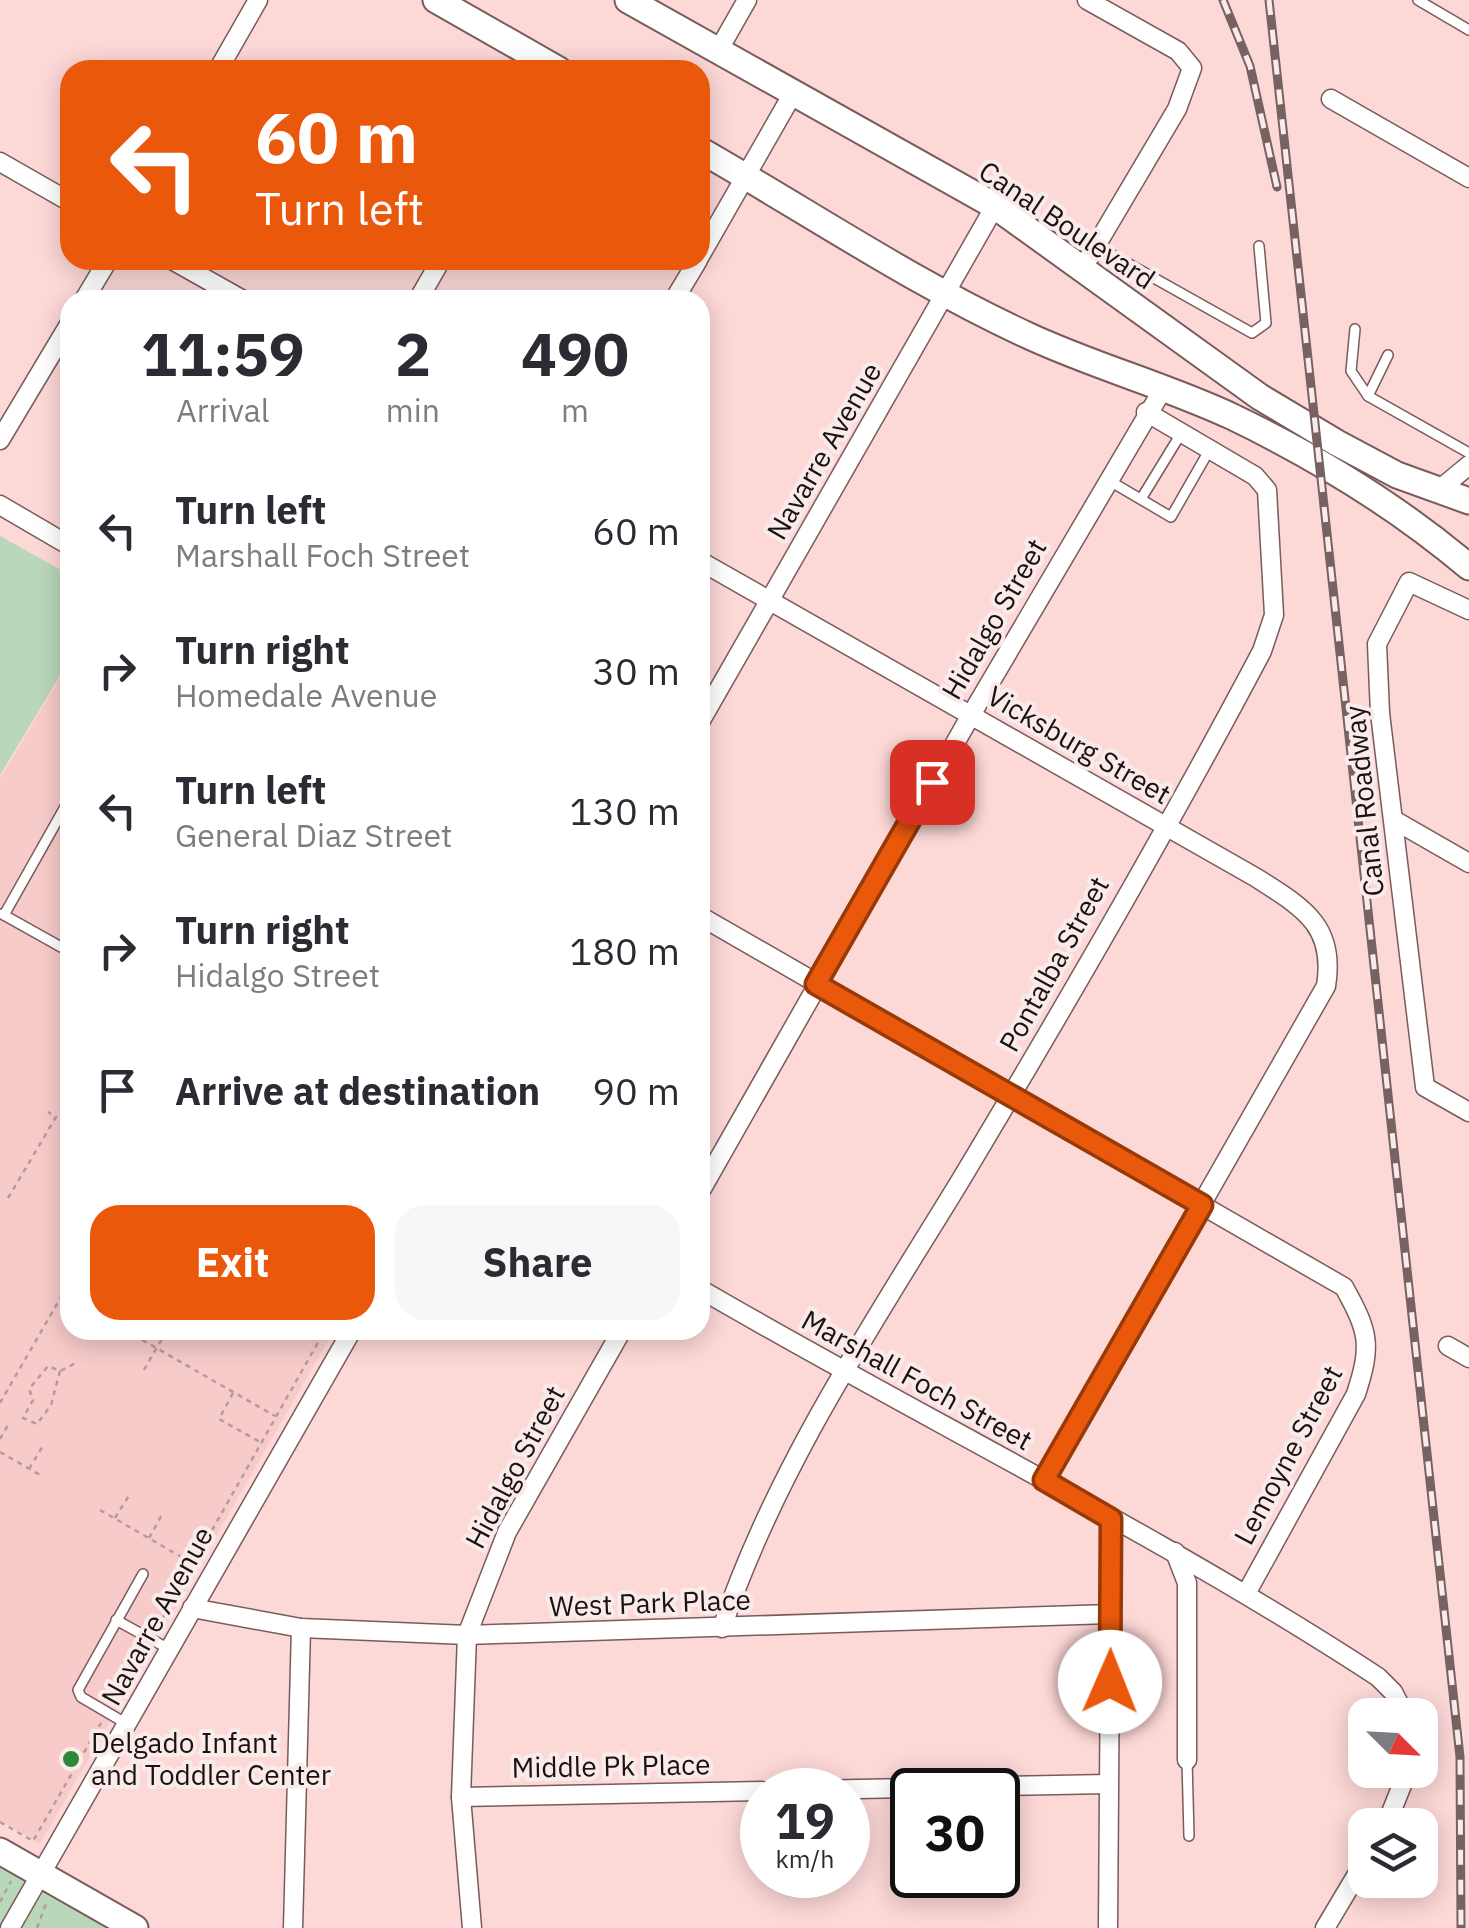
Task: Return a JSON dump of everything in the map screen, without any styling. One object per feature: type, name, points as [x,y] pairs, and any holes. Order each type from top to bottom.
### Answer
[{"type":"main road","points":[[436,0],[539,60]]},
{"type":"main road","name":"Canal Boulevard","points":[[628,0],[792,95],[1090,256],[1260,397],[1396,475],[1469,501]]},
{"type":"main road","points":[[710,156],[945,294],[1028,336],[1232,416],[1295,450],[1370,495],[1469,568]]},
{"type":"main road","points":[[0,1851],[46,1885],[135,1928]]},
{"type":"street","points":[[224,60],[258,0]]},
{"type":"street","points":[[718,52],[747,0]]},
{"type":"street","points":[[1087,0],[1178,52],[1192,68],[1177,109],[1090,256]]},
{"type":"street","points":[[710,239],[792,95]]},
{"type":"street","points":[[1331,99],[1469,178]]},
{"type":"street","points":[[0,162],[60,196]]},
{"type":"street","name":"Navarre Avenue","points":[[710,705],[995,206]]},
{"type":"street","points":[[190,270],[224,290]]},
{"type":"street","points":[[0,440],[60,340]]},
{"type":"street","name":"Hidalgo Street","points":[[710,1174],[970,715],[1163,389]]},
{"type":"street","name":"Pontalba Street","points":[[722,1628],[744,1562],[844,1372],[1011,1095],[1262,651],[1274,614],[1267,490],[1255,476],[1146,412]]},
{"type":"street","points":[[1440,489],[1469,465]]},
{"type":"street","points":[[0,506],[60,540]]},
{"type":"street","name":"Vicksburg Street","points":[[710,567],[1278,892],[1322,932],[1329,952],[1326,986],[1202,1205]]},
{"type":"street","name":"Canal Roadway","points":[[1469,610],[1409,582],[1377,644],[1425,1087],[1469,1112]]},
{"type":"street","points":[[1394,820],[1469,863]]},
{"type":"street","points":[[710,922],[1202,1205],[1044,1480]]},
{"type":"street","name":"Lemoyne Street","points":[[1202,1205],[1344,1286],[1366,1324],[1369,1349],[1356,1394],[1247,1592]]},
{"type":"street","name":"Marshall Foch Street","points":[[710,1294],[844,1372],[1247,1592],[1378,1676],[1396,1698]]},
{"type":"street","name":"Navarre Avenue","points":[[10,1928],[46,1885],[128,1724],[346,1340]]},
{"type":"street","name":"Hidalgo Street","points":[[466,1635],[508,1532],[616,1340]]},
{"type":"street","points":[[1448,1346],[1469,1358]]},
{"type":"street","points":[[1108,1928],[1111,1519]]},
{"type":"street","points":[[1176,1552],[1186,1583],[1187,1760]]},
{"type":"street","name":"West Park Place","points":[[192,1608],[300,1628],[466,1635],[1111,1614]]},
{"type":"street","points":[[293,1928],[300,1628]]},
{"type":"street","points":[[466,1635],[461,1797],[472,1928]]},
{"type":"street","points":[[870,1789],[1108,1784]]},
{"type":"street","name":"Middle Pk Place","points":[[461,1797],[740,1791]]},
{"type":"street","points":[[1325,1928],[1348,1889]]},
{"type":"lane","points":[[1418,0],[1469,30]]},
{"type":"lane","points":[[1090,256],[1252,333],[1266,323],[1260,246]]},
{"type":"lane","points":[[1355,329],[1351,371],[1368,396],[1469,453]]},
{"type":"lane","points":[[1368,396],[1388,354]]},
{"type":"lane","points":[[1141,500],[1182,432]]},
{"type":"lane","points":[[1107,480],[1172,518],[1210,450]]},
{"type":"lane","points":[[60,815],[2,914],[60,946]]},
{"type":"lane","points":[[128,1724],[81,1697],[78,1690],[144,1574]]},
{"type":"lane","points":[[116,1620],[169,1650]]},
{"type":"lane","points":[[1187,1760],[1189,1836]]},
{"type":"path","points":[[8,1198],[56,1116],[48,1112]]},
{"type":"path","points":[[0,1403],[60,1299]]},
{"type":"path","points":[[142,1340],[276,1416]]},
{"type":"path","points":[[144,1370],[160,1340]]},
{"type":"path","points":[[0,1822],[33,1841],[319,1340]]},
{"type":"path","points":[[60,1371],[48,1366],[45,1369],[30,1389],[33,1400],[24,1418],[37,1424],[51,1405],[60,1371],[78,1362]]},
{"type":"path","points":[[234,1392],[219,1419],[261,1443]]},
{"type":"path","points":[[0,1439],[8,1425]]},
{"type":"path","points":[[30,1469],[44,1444]]},
{"type":"path","points":[[0,1452],[42,1476]]},
{"type":"path","points":[[115,1518],[130,1494]]},
{"type":"path","points":[[100,1510],[192,1564]]},
{"type":"path","points":[[149,1538],[163,1513]]},
{"type":"path","points":[[0,1902],[13,1879]]},
{"type":"path","points":[[37,1928],[46,1885]]},
{"type":"shaded area","points":[[60,678],[60,1340],[328,1340],[40,1844],[0,1821],[0,779]]},
{"type":"green space","points":[[0,536],[60,569],[60,676],[0,775]]},
{"type":"green space","points":[[0,1859],[124,1928],[0,1928]]},
{"type":"railway","points":[[1223,0],[1250,66],[1277,187]]},
{"type":"railway","points":[[1269,0],[1460,1757],[1461,1928]]},
{"type":"place","name":"Delgado Infant and Toddler Center","points":[[71,1759]]},
{"type":"route","points":[[932,782],[816,984],[1202,1205],[1044,1480],[1111,1519],[1110,1682]]}]
